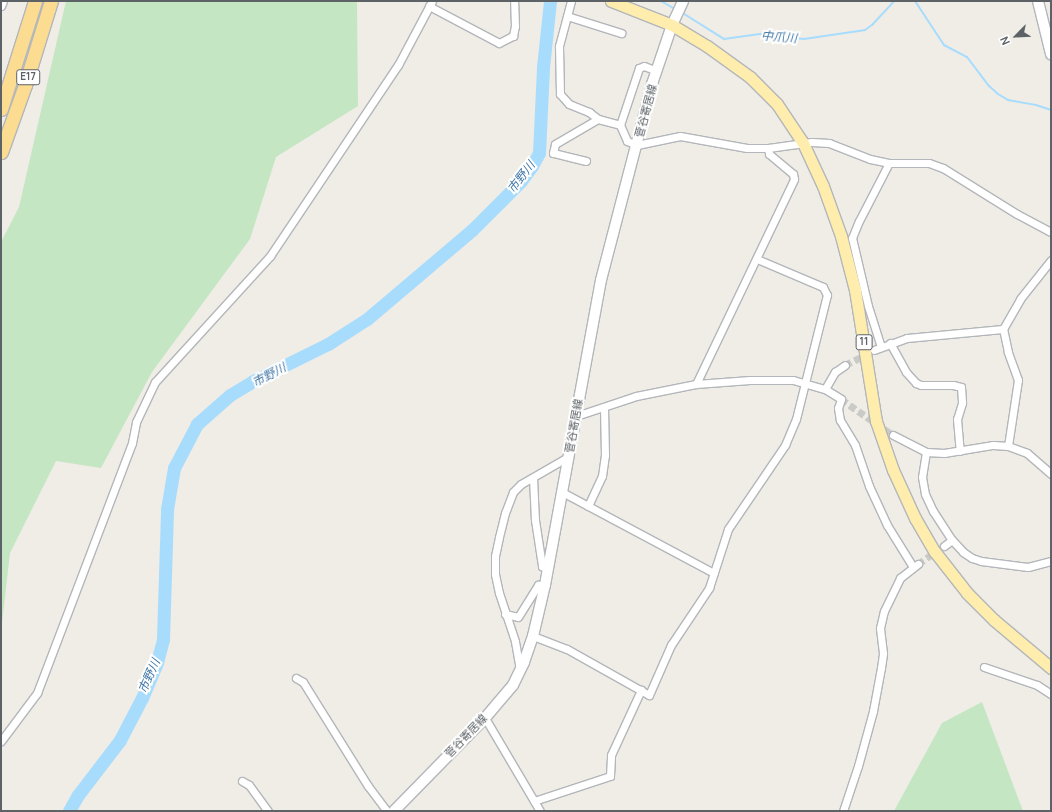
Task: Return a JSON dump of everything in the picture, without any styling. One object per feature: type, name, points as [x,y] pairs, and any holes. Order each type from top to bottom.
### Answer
[{"type":"highway","name":"E17","points":[[1,109],[35,1]]},
{"type":"highway","name":"E17","points":[[1,152],[25,85],[51,1]]},
{"type":"main road","name":"11","points":[[610,1],[672,25],[707,46],[750,77],[776,104],[804,143],[823,186],[841,236],[855,290],[876,421],[884,447],[915,518],[935,552],[966,593],[994,620],[1051,668]]},
{"type":"main road","name":"菅谷寄居線","points":[[394,811],[485,718],[513,685],[533,636],[545,585],[601,280],[657,70],[672,25],[683,1]]},
{"type":"main road","points":[[1038,1],[1051,52]]},
{"type":"street","points":[[1,741],[37,693],[132,443],[136,422],[155,382],[270,256],[398,65],[430,4],[499,43],[513,36],[514,1]]},
{"type":"street","points":[[571,1],[559,46],[560,94],[569,104],[589,112],[598,119],[620,125]]},
{"type":"street","points":[[567,16],[621,33]]},
{"type":"street","points":[[657,70],[644,66],[639,68],[620,125],[627,141],[637,145],[680,136],[747,148],[768,148],[812,142],[829,143],[870,159],[889,163],[929,164],[943,168],[1017,214],[1051,232]]},
{"type":"street","points":[[586,161],[552,153],[555,144],[598,119]]},
{"type":"street","points":[[696,384],[794,179],[793,174],[769,154],[768,148]]},
{"type":"street","points":[[881,347],[868,306],[852,238],[859,220],[889,163]]},
{"type":"street","points":[[533,636],[567,649],[649,695],[671,645],[709,588],[728,529],[792,431],[827,295],[825,290],[820,285],[757,259]]},
{"type":"street","points":[[1008,446],[1018,380],[1008,352],[1003,329],[1020,299],[1051,260]]},
{"type":"street","points":[[874,350],[890,343],[925,335],[1003,329]]},
{"type":"street","points":[[890,343],[906,372],[916,383],[921,385],[953,385],[961,387],[962,403],[957,419],[960,451]]},
{"type":"street","points":[[824,389],[836,372],[845,366]]},
{"type":"street","points":[[576,416],[636,396],[696,384],[750,380],[793,380],[805,382],[824,389],[841,399],[838,408],[840,420],[855,445],[869,486],[887,525],[915,565],[900,578],[884,611],[880,628],[882,646],[881,668],[873,711],[858,766],[843,811]]},
{"type":"street","points":[[588,506],[602,476],[605,455],[604,407]]},
{"type":"street","points":[[893,435],[926,452],[960,451],[993,445],[1008,446],[1027,453],[1051,474]]},
{"type":"street","points":[[926,452],[922,477],[925,494],[933,511],[952,540],[963,552],[972,558],[981,561],[1028,566],[1051,561]]},
{"type":"street","points":[[520,671],[515,641],[499,594],[495,574],[495,556],[499,537],[505,513],[514,492],[521,484],[568,457]]},
{"type":"street","points":[[533,478],[535,520],[542,566],[548,568]]},
{"type":"street","points":[[562,492],[714,573]]},
{"type":"street","points":[[944,546],[952,540]]},
{"type":"street","points":[[505,614],[518,617],[538,584],[545,585]]},
{"type":"street","points":[[984,667],[1037,685],[1051,694]]},
{"type":"street","points":[[296,678],[303,682],[368,786],[387,811]]},
{"type":"street","points":[[534,800],[610,776],[611,755],[641,690]]},
{"type":"street","points":[[485,718],[540,811]]},
{"type":"street","points":[[242,781],[249,785],[268,811]]},
{"type":"green space","points":[[66,1],[357,1],[358,106],[276,157],[250,239],[152,372],[101,468],[56,461],[10,553],[1,632],[1,242],[19,207]]},
{"type":"green space","points":[[982,702],[1023,811],[894,811],[942,723]]},
{"type":"waterway","name":"市野川","points":[[69,811],[78,795],[120,740],[142,698],[157,662],[163,639],[167,509],[174,468],[197,424],[230,395],[253,381],[328,344],[367,319],[472,230],[521,181],[539,153],[543,67],[550,1]]},
{"type":"waterway","name":"中爪川","points":[[661,1],[675,9]]},
{"type":"waterway","name":"中爪川","points":[[681,12],[724,39],[760,34],[804,39],[865,30],[872,25],[894,1]]},
{"type":"waterway","name":"中爪川","points":[[915,1],[944,45],[967,57],[988,85],[998,94],[1008,100],[1036,105],[1051,110]]},
{"type":"tunnel","points":[[845,365],[868,354]]},
{"type":"tunnel","points":[[841,399],[893,435]]},
{"type":"tunnel","points":[[918,564],[944,546]]}]
